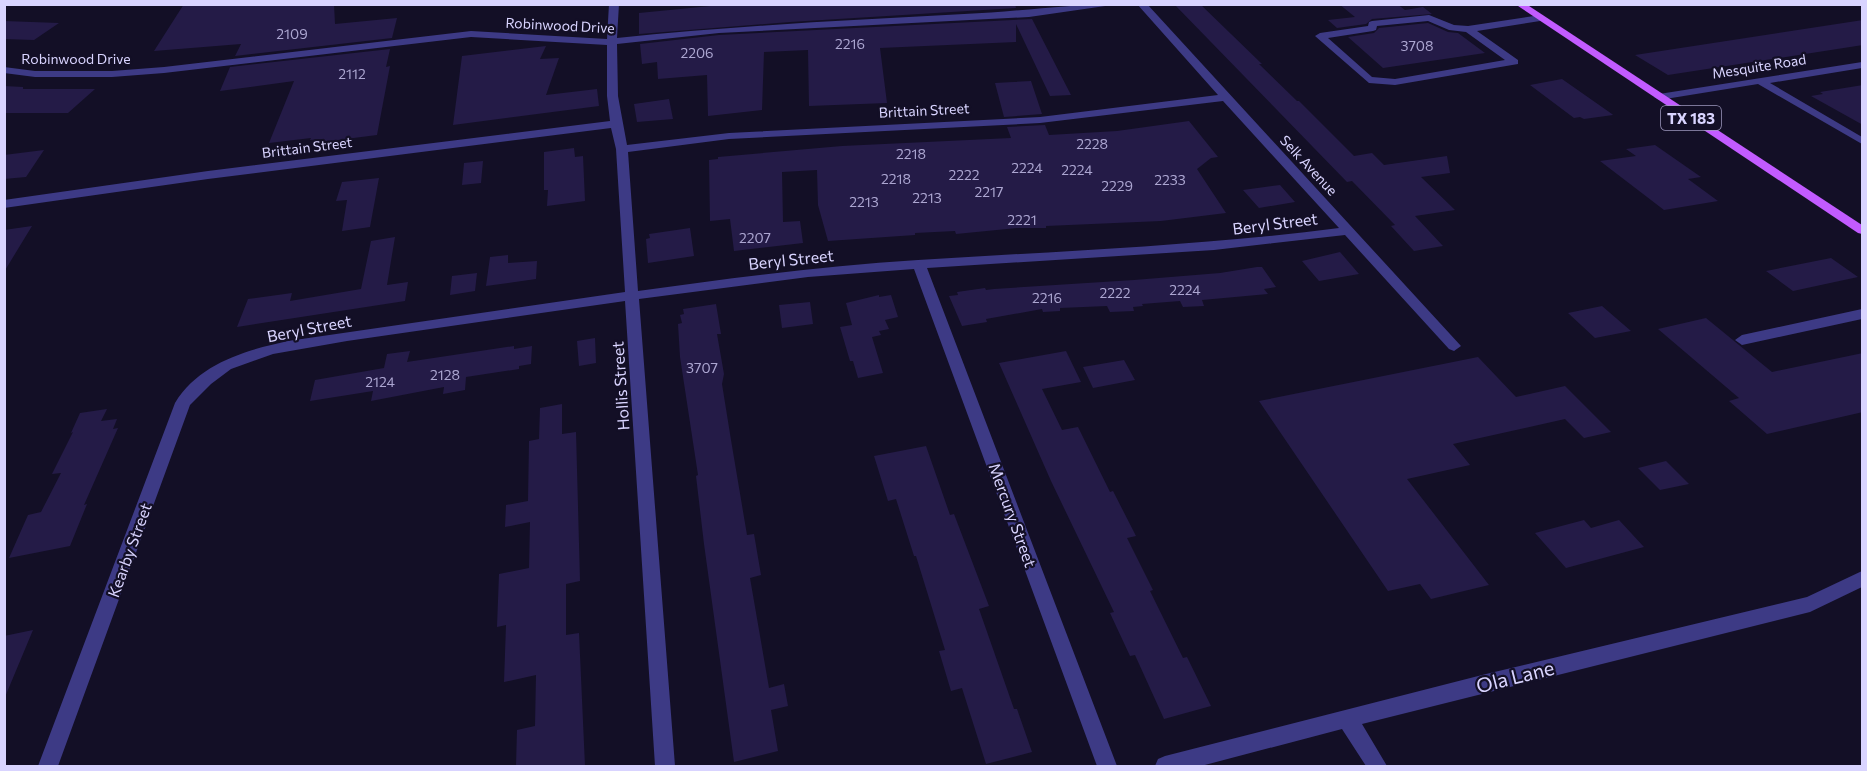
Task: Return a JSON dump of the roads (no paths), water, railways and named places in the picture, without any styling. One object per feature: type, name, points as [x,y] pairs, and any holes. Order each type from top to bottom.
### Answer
[{"type":"main road","name":"TX 183","points":[[1520,4],[1863,230]]},
{"type":"street","name":"Hollis Street","points":[[614,4],[611,42],[614,124],[622,149],[665,766]]},
{"type":"street","name":"Robinwood Drive","points":[[4,70],[35,74],[112,74],[471,34],[611,42],[719,30],[1029,14],[1115,4]]},
{"type":"street","name":"Selk Avenue","points":[[1141,4],[1454,346]]},
{"type":"street","points":[[1468,29],[1514,62],[1395,82],[1369,80],[1320,36],[1372,28],[1372,24],[1429,18],[1452,28],[1468,29],[1539,18]]},
{"type":"street","name":"Mesquite Road","points":[[1659,97],[1863,65]]},
{"type":"street","points":[[1760,81],[1863,141]]},
{"type":"street","name":"Brittain Street","points":[[622,149],[729,136],[1040,120],[1226,97]]},
{"type":"street","name":"Brittain Street","points":[[4,204],[208,175],[614,124]]},
{"type":"street","name":"Beryl Street","points":[[242,359],[347,336],[632,295],[804,274],[919,264],[1179,250],[1269,242],[1348,231]]},
{"type":"street","name":"Mercury Street","points":[[919,264],[1107,766]]},
{"type":"street","points":[[1742,340],[1863,314]]},
{"type":"street","name":"Kearby Street","points":[[48,766],[183,403],[205,380],[231,363],[242,359]]},
{"type":"street","name":"Ola Lane","points":[[1165,766],[1810,604],[1863,579]]},
{"type":"street","points":[[1347,719],[1377,766]]}]
